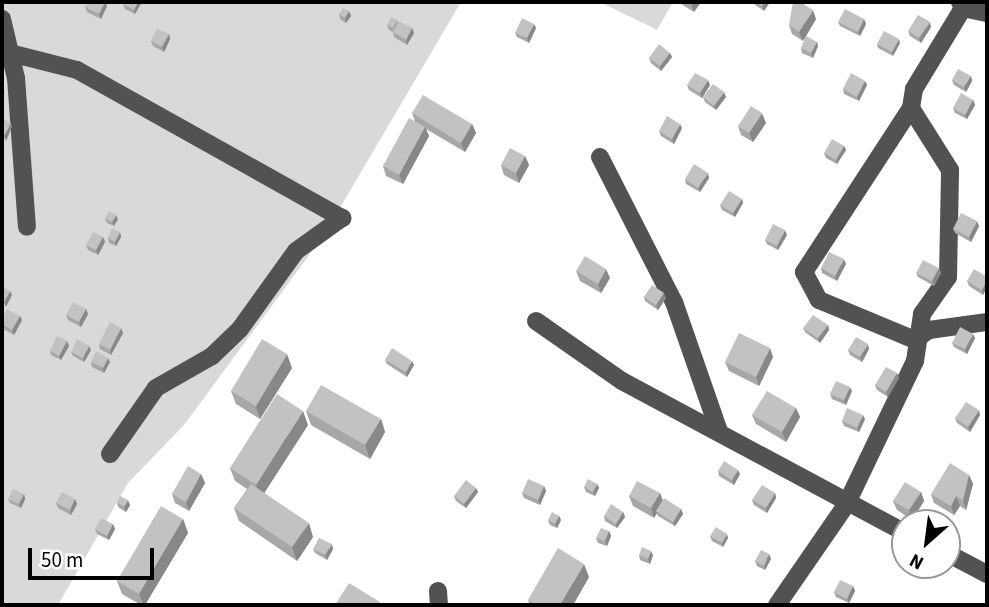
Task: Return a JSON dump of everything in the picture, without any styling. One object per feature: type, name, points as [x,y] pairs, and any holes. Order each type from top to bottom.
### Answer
[{"type":"street","points":[[2,14],[7,2]]},
{"type":"street","points":[[915,340],[820,300],[804,272],[911,108],[914,89],[961,5],[987,13]]},
{"type":"street","points":[[2,19],[27,227]]},
{"type":"street","points":[[6,52],[77,70],[342,218],[296,251],[240,329],[212,356],[156,388],[110,454]]},
{"type":"street","points":[[777,605],[846,505],[915,361],[915,340],[922,314],[948,277],[953,213],[950,170],[911,108]]},
{"type":"street","points":[[600,157],[674,302],[719,430]]},
{"type":"street","points":[[536,321],[612,374],[719,430],[846,505],[891,526]]},
{"type":"street","points":[[915,340],[929,331],[987,322]]},
{"type":"street","points":[[961,561],[987,575]]},
{"type":"shaded area","points":[[2,2],[461,2],[324,235],[184,425],[128,483],[58,605],[2,605]]},
{"type":"shaded area","points":[[600,2],[673,2],[657,30]]},
{"type":"building","points":[[88,2],[105,2],[99,14],[85,7]]},
{"type":"building","points":[[138,2],[134,10],[123,4]]},
{"type":"building","points":[[793,2],[800,2],[813,10],[799,32],[789,25]]},
{"type":"building","points":[[343,8],[349,11],[345,18],[339,14]]},
{"type":"building","points":[[845,9],[864,19],[858,32],[838,22]]},
{"type":"building","points":[[918,15],[930,22],[919,38],[908,31]]},
{"type":"building","points":[[391,17],[397,20],[393,28],[387,25]]},
{"type":"building","points":[[522,18],[534,24],[527,38],[515,33]]},
{"type":"building","points":[[399,21],[412,28],[406,40],[393,32]]},
{"type":"building","points":[[157,29],[169,34],[162,47],[151,41]]},
{"type":"building","points":[[884,31],[899,39],[892,52],[877,44]]},
{"type":"building","points":[[806,36],[817,42],[811,53],[801,48]]},
{"type":"building","points":[[659,44],[670,53],[660,66],[649,58]]},
{"type":"building","points":[[958,69],[971,76],[964,87],[952,80]]},
{"type":"building","points":[[695,73],[708,80],[700,93],[687,85]]},
{"type":"building","points":[[851,73],[865,81],[857,97],[843,89]]},
{"type":"building","points":[[713,84],[724,92],[714,106],[703,97]]},
{"type":"building","points":[[961,93],[973,100],[965,115],[953,108]]},
{"type":"building","points":[[423,95],[472,124],[461,143],[412,113]]},
{"type":"building","points":[[751,106],[762,113],[749,133],[738,126]]},
{"type":"building","points":[[667,116],[680,124],[672,139],[659,131]]},
{"type":"building","points":[[2,118],[11,123],[4,136],[2,135]]},
{"type":"building","points":[[409,118],[425,127],[399,175],[383,166]]},
{"type":"building","points":[[832,139],[844,146],[836,160],[824,153]]},
{"type":"building","points":[[510,148],[525,156],[516,173],[501,165]]},
{"type":"building","points":[[694,164],[708,173],[698,188],[685,179]]},
{"type":"building","points":[[729,191],[742,199],[733,213],[720,205]]},
{"type":"building","points":[[109,211],[116,215],[112,222],[105,218]]},
{"type":"building","points":[[961,213],[977,221],[969,237],[953,229]]},
{"type":"building","points":[[773,224],[785,230],[777,246],[765,240]]},
{"type":"building","points":[[112,228],[120,232],[115,242],[108,238]]},
{"type":"building","points":[[93,232],[103,237],[96,250],[86,245]]},
{"type":"building","points":[[829,252],[844,259],[835,276],[821,268]]},
{"type":"building","points":[[585,256],[606,269],[598,284],[576,271]]},
{"type":"building","points":[[923,260],[939,268],[932,281],[916,273]]},
{"type":"building","points":[[974,269],[987,277],[982,290],[967,281]]},
{"type":"building","points":[[652,285],[664,293],[656,305],[644,297]]},
{"type":"building","points":[[2,286],[10,291],[4,302],[2,301]]},
{"type":"building","points":[[73,302],[86,309],[79,322],[66,315]]},
{"type":"building","points":[[7,309],[20,316],[12,330],[2,324]]},
{"type":"building","points":[[813,315],[828,325],[818,338],[803,328]]},
{"type":"building","points":[[110,322],[121,328],[110,350],[99,344]]},
{"type":"building","points":[[960,327],[973,334],[965,349],[952,343]]},
{"type":"building","points":[[739,333],[770,348],[756,377],[725,362]]},
{"type":"building","points":[[57,336],[67,341],[59,356],[50,351]]},
{"type":"building","points":[[856,337],[868,344],[860,357],[848,350]]},
{"type":"building","points":[[77,339],[89,346],[83,358],[71,352]]},
{"type":"building","points":[[262,339],[287,354],[256,406],[231,391]]},
{"type":"building","points":[[392,348],[412,361],[406,372],[385,360]]},
{"type":"building","points":[[96,351],[108,358],[103,368],[91,362]]},
{"type":"building","points":[[886,367],[897,373],[886,392],[875,385]]},
{"type":"building","points":[[836,381],[850,387],[844,400],[830,394]]},
{"type":"building","points":[[321,385],[381,419],[365,445],[306,411]]},
{"type":"building","points":[[767,391],[796,408],[782,432],[752,415]]},
{"type":"building","points":[[277,394],[303,411],[256,485],[230,468]]},
{"type":"building","points":[[966,402],[979,410],[968,427],[955,418]]},
{"type":"building","points":[[847,408],[863,415],[857,428],[842,421]]},
{"type":"building","points":[[724,461],[738,470],[732,480],[718,471]]},
{"type":"building","points":[[950,463],[969,475],[963,500],[956,496],[951,506],[931,494]]},
{"type":"building","points":[[188,466],[201,474],[186,502],[172,494]]},
{"type":"building","points":[[528,479],[544,486],[538,500],[522,493]]},
{"type":"building","points":[[588,479],[597,484],[593,492],[584,487]]},
{"type":"building","points":[[466,480],[476,488],[464,504],[454,496]]},
{"type":"building","points":[[637,481],[660,493],[651,508],[629,496]]},
{"type":"building","points":[[905,482],[921,492],[910,509],[893,501]]},
{"type":"building","points":[[251,484],[309,523],[292,547],[234,508]]},
{"type":"building","points":[[762,485],[775,493],[766,508],[752,500]]},
{"type":"building","points":[[13,489],[24,494],[19,504],[8,499]]},
{"type":"building","points":[[62,492],[75,499],[70,510],[56,503]]},
{"type":"building","points":[[120,496],[128,500],[124,507],[117,502]]},
{"type":"building","points":[[664,498],[681,509],[673,522],[656,511]]},
{"type":"building","points":[[611,504],[623,512],[616,524],[604,516]]},
{"type":"building","points":[[161,506],[183,519],[139,594],[117,581]]},
{"type":"building","points":[[552,512],[559,516],[555,524],[548,520]]},
{"type":"building","points":[[101,518],[113,524],[107,536],[95,529]]},
{"type":"building","points":[[716,527],[727,534],[722,543],[710,536]]},
{"type":"building","points":[[601,528],[609,531],[605,541],[596,538]]},
{"type":"building","points":[[319,538],[332,544],[325,555],[313,549]]},
{"type":"building","points":[[642,547],[651,551],[648,559],[639,555]]},
{"type":"building","points":[[558,548],[584,564],[560,605],[537,605],[528,600]]},
{"type":"building","points":[[761,550],[769,554],[764,566],[755,561]]},
{"type":"building","points":[[840,580],[853,586],[847,599],[834,592]]},
{"type":"building","points":[[349,583],[380,602],[378,605],[335,605]]}]
